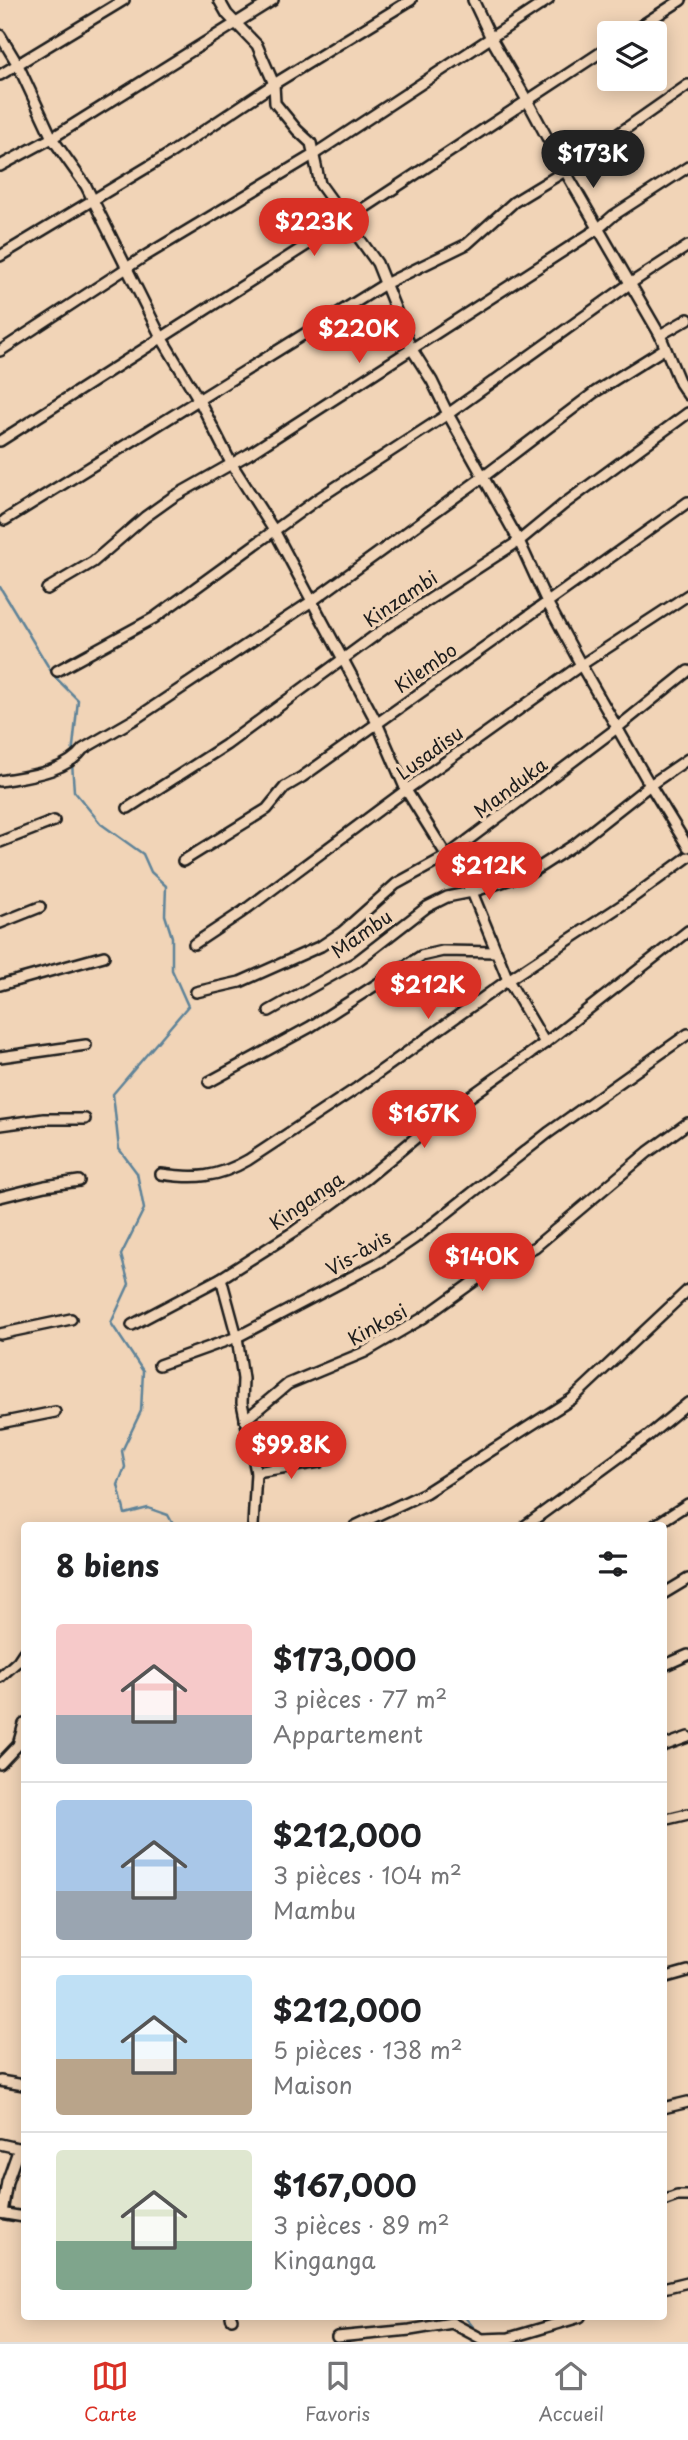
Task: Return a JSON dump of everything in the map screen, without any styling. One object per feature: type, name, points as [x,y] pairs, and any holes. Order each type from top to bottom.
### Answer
[{"type":"street","points":[[0,75],[124,0]]},
{"type":"street","points":[[219,0],[227,15],[257,45],[274,84],[275,103],[297,130],[312,143],[320,184],[377,263],[411,348],[432,381],[519,541],[547,602],[581,664],[688,846]]},
{"type":"street","points":[[0,166],[52,138],[273,0]]},
{"type":"street","points":[[0,256],[166,156],[274,84],[411,0]]},
{"type":"street","points":[[473,0],[491,38],[565,171],[660,335],[664,349],[688,395]]},
{"type":"street","points":[[0,351],[313,155],[548,0]]},
{"type":"street","points":[[649,21],[681,0]]},
{"type":"street","points":[[0,35],[18,65],[52,138],[86,186],[161,337],[199,400],[231,463],[275,532],[377,723],[406,790],[472,892],[508,980],[545,1043]]},
{"type":"street","points":[[0,441],[346,220],[597,55]]},
{"type":"street","points":[[5,520],[385,284],[467,244],[514,202],[565,171],[688,85]]},
{"type":"street","points":[[47,589],[93,562],[173,497],[231,463],[599,228],[614,215],[688,167]]},
{"type":"street","points":[[57,671],[154,618],[319,498],[448,414],[631,283],[688,246]]},
{"type":"street","points":[[660,335],[688,319]]},
{"type":"street","points":[[0,780],[44,773],[78,756],[83,749],[135,719],[312,601],[595,392],[664,349]]},
{"type":"street","name":"Kinzambi","points":[[128,808],[226,745],[394,622],[519,541],[564,504],[688,413]]},
{"type":"street","name":"Kilembo","points":[[183,861],[267,808],[285,787],[303,778],[688,502]]},
{"type":"street","name":"Lusadisu","points":[[194,944],[281,884],[581,664],[688,595]]},
{"type":"street","name":"Manduka","points":[[196,992],[240,982],[321,946],[342,932],[397,884],[447,856],[688,671]]},
{"type":"street","name":"Mambu","points":[[269,1011],[356,962],[427,907],[447,897],[472,892],[532,872],[574,845],[650,785],[688,759]]},
{"type":"street","points":[[0,842],[54,821]]},
{"type":"street","points":[[161,1174],[200,1178],[235,1167],[358,1088],[508,980],[625,903],[688,857]]},
{"type":"street","points":[[0,923],[40,907]]},
{"type":"street","name":"Kinganga","points":[[132,1325],[221,1278],[295,1231],[366,1179],[436,1121],[545,1043],[688,931]]},
{"type":"street","points":[[209,1082],[310,1027],[421,956],[443,951],[497,952]]},
{"type":"street","points":[[0,985],[104,956]]},
{"type":"street","name":"Vis-àvis","points":[[159,1365],[237,1336],[397,1251],[548,1133],[688,1034]]},
{"type":"street","points":[[0,1057],[86,1045]]},
{"type":"street","points":[[0,1125],[44,1118],[85,1119]]},
{"type":"street","name":"Kinkosi","points":[[245,1420],[288,1384],[365,1352],[423,1318],[485,1273],[535,1247],[638,1160],[688,1123]]},
{"type":"street","points":[[0,1196],[79,1181]]},
{"type":"street","points":[[221,1278],[237,1336],[245,1420],[256,1472],[253,1522]]},
{"type":"street","points":[[363,1522],[425,1493],[572,1399],[688,1290]]},
{"type":"street","points":[[0,1334],[71,1320]]},
{"type":"street","points":[[530,1522],[648,1436],[688,1403]]},
{"type":"street","points":[[0,1423],[55,1412]]},
{"type":"street","points":[[256,1472],[320,1462]]},
{"type":"street","points":[[660,1522],[688,1504]]},
{"type":"street","points":[[667,1592],[688,1579]]},
{"type":"street","points":[[667,1664],[688,1655]]},
{"type":"street","points":[[0,1677],[21,1656]]},
{"type":"street","points":[[0,1765],[18,1745],[21,1734]]},
{"type":"street","points":[[667,1745],[688,1737]]},
{"type":"street","points":[[667,1819],[688,1814]]},
{"type":"street","points":[[667,1977],[688,1971]]},
{"type":"street","points":[[0,2081],[21,2084]]},
{"type":"street","points":[[667,2108],[688,2102]]},
{"type":"street","points":[[0,2144],[21,2149]]},
{"type":"street","points":[[21,2151],[7,2182],[1,2213],[21,2216]]},
{"type":"street","points":[[667,2200],[688,2196]]},
{"type":"street","points":[[667,2287],[688,2282]]},
{"type":"street","points":[[337,2337],[452,2323],[482,2339],[509,2338],[570,2320]]},
{"type":"waterway","points":[[0,587],[54,676],[78,700],[72,756]]},
{"type":"waterway","points":[[72,763],[74,791],[101,824],[143,854],[151,872],[166,886],[165,915],[172,937],[172,970],[188,1006],[113,1094],[119,1149],[137,1173],[144,1209],[121,1255],[129,1284],[111,1323],[143,1371],[141,1411],[122,1451],[125,1467],[118,1485],[125,1514],[148,1508],[168,1515],[172,1522]]},
{"type":"waterway","points":[[467,2320],[478,2333]]}]
